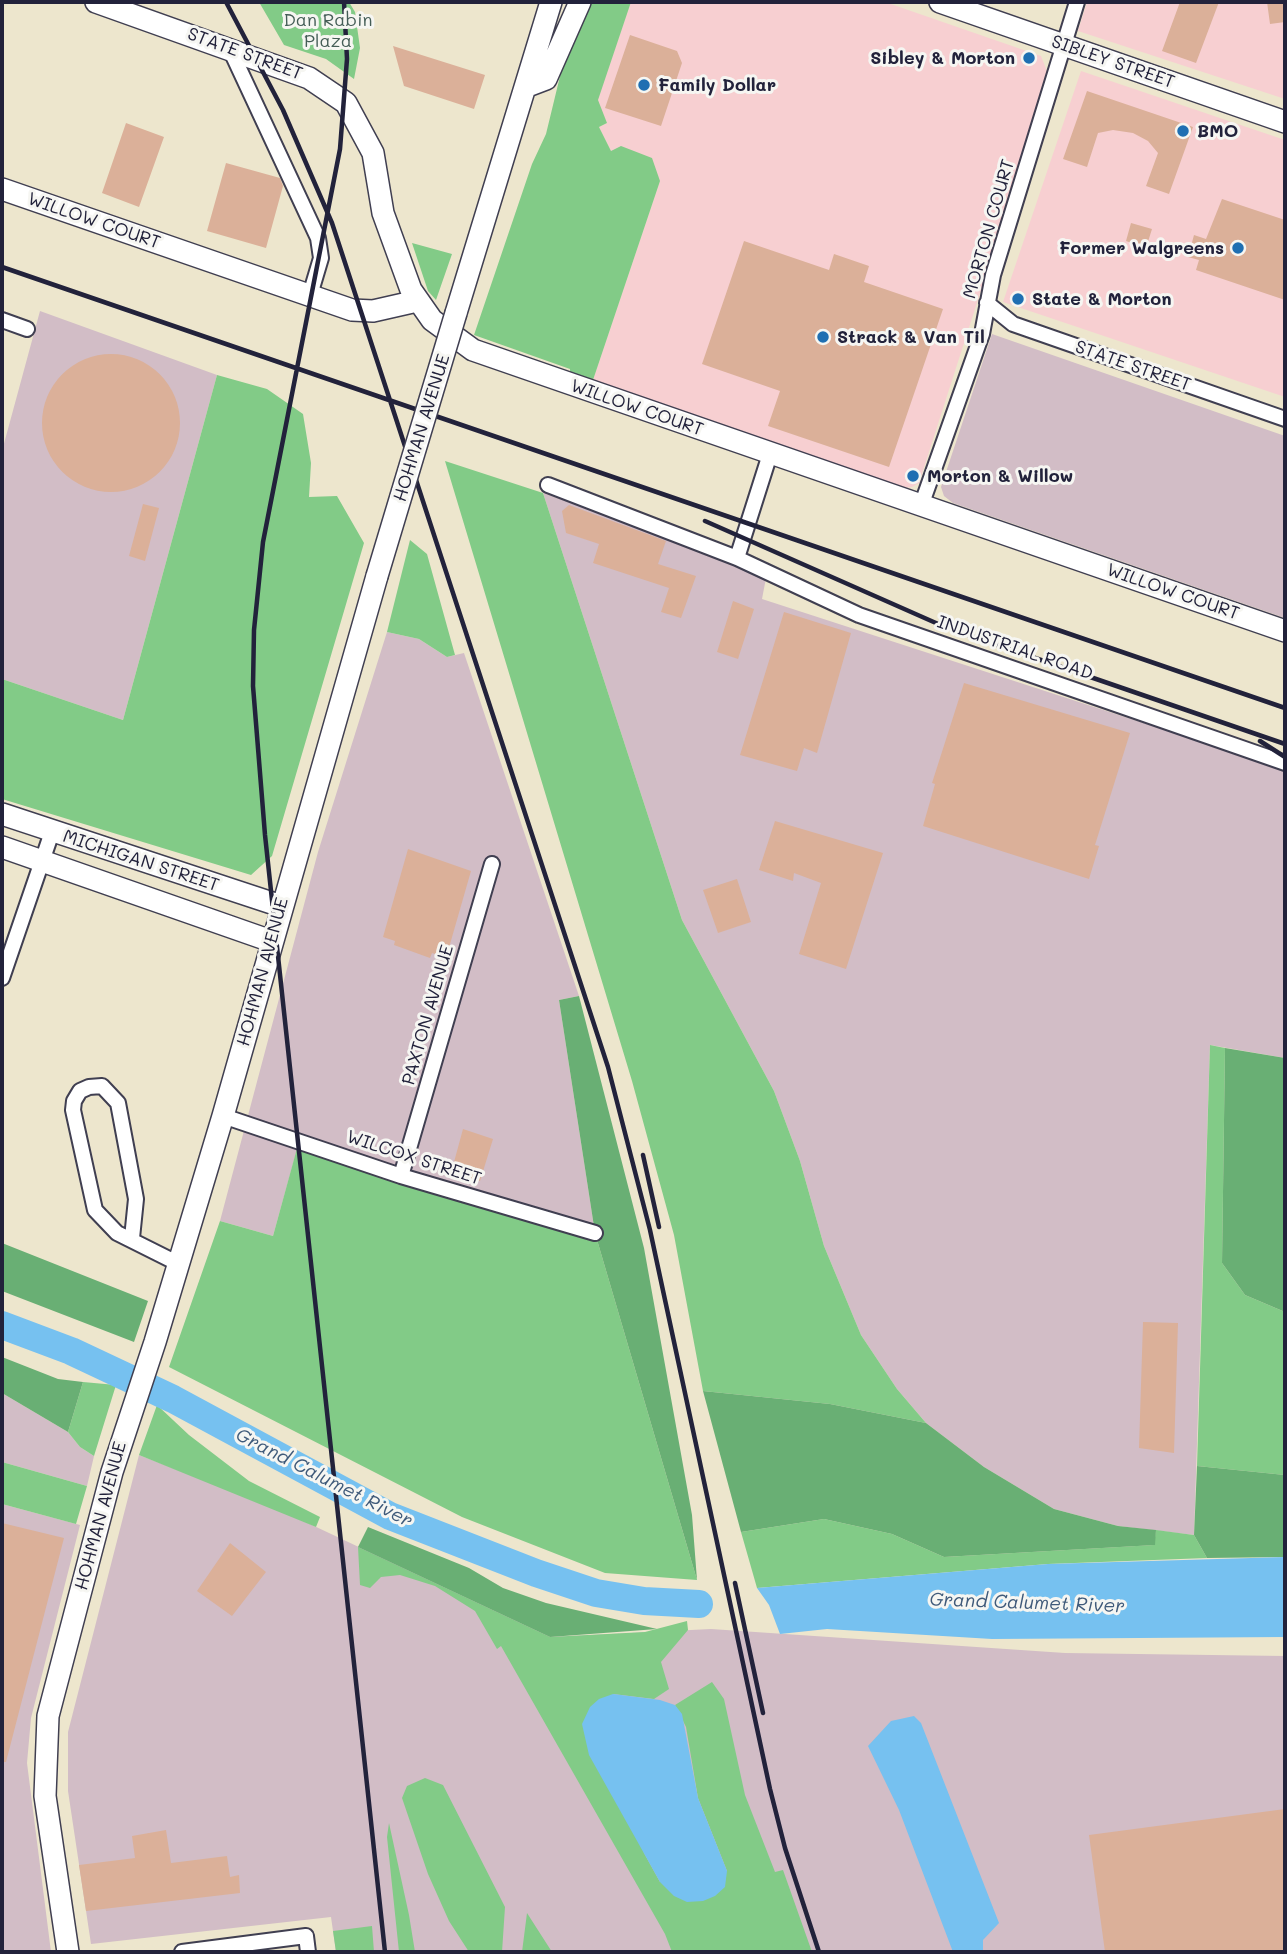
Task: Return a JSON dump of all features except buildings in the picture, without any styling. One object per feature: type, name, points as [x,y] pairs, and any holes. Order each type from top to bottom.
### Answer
[{"type":"main road","name":"STATE STREET","points":[[96,2],[229,47],[309,78],[349,107],[373,153],[383,213],[406,280],[417,301]]},
{"type":"main road","name":"HOHMAN AVENUE","points":[[68,1952],[46,1796],[47,1716],[127,1423],[179,1264],[377,576],[551,2]]},
{"type":"main road","points":[[526,87],[547,79],[580,2]]},
{"type":"main road","name":"SIBLEY STREET","points":[[940,2],[1285,122]]},
{"type":"main road","name":"WILLOW COURT","points":[[2,189],[363,312],[417,301],[443,329],[473,350],[1285,631]]},
{"type":"main road","name":"MICHIGAN STREET","points":[[2,814],[281,906]]},
{"type":"main road","name":"MICHIGAN STREET","points":[[2,847],[271,941]]},
{"type":"street","name":"MORTON COURT","points":[[921,506],[982,334],[993,275],[1077,2]]},
{"type":"street","points":[[229,47],[318,239],[321,258],[310,295]]},
{"type":"street","name":"STATE STREET","points":[[987,303],[1013,324],[1285,419]]},
{"type":"street","points":[[2,320],[27,329]]},
{"type":"street","points":[[737,558],[770,454]]},
{"type":"street","name":"INDUSTRIAL ROAD","points":[[548,485],[737,558],[859,615],[1285,763]]},
{"type":"street","points":[[2,978],[52,832]]},
{"type":"street","name":"PAXTON AVENUE","points":[[401,1176],[492,864]]},
{"type":"street","points":[[132,1238],[136,1199],[118,1103],[102,1086],[89,1087],[80,1091],[74,1101],[73,1110],[92,1199],[103,1221],[117,1233],[132,1238],[179,1264]]},
{"type":"street","name":"WILCOX STREET","points":[[223,1116],[401,1176],[595,1233]]},
{"type":"street","points":[[183,1952],[306,1936],[308,1952]]},
{"type":"shaded area","points":[[631,2],[885,2],[1041,56],[1048,74],[1047,85],[919,483],[904,488],[593,380],[660,181],[611,151],[599,127],[607,123],[597,100]]},
{"type":"shaded area","points":[[1087,2],[1285,2],[1285,99],[1078,31]]},
{"type":"shaded area","points":[[1081,71],[1285,140],[1285,397],[1003,302]]},
{"type":"shaded area","points":[[40,311],[217,375],[123,720],[2,679],[2,451]]},
{"type":"shaded area","points":[[992,334],[1285,436],[1285,618],[953,503],[944,496],[941,487]]},
{"type":"shaded area","points":[[543,493],[689,544],[766,578],[762,599],[1285,769],[1285,1058],[1210,1045],[1194,1535],[1118,1526],[1054,1509],[984,1467],[926,1423],[897,1389],[861,1335],[824,1246],[800,1161],[774,1091],[682,920]]},
{"type":"shaded area","points":[[387,632],[419,639],[447,657],[464,653],[579,996],[559,1000],[595,1233],[299,1142],[273,1236],[220,1221],[318,852]]},
{"type":"shaded area","points":[[2,1393],[68,1432],[80,1447],[94,1456],[87,1486],[2,1462]]},
{"type":"shaded area","points":[[139,1455],[278,1509],[550,1637],[711,1629],[1065,1653],[1285,1656],[1285,1952],[336,1952],[331,1917],[91,1944],[68,1791],[68,1732]]},
{"type":"shaded area","points":[[2,1504],[80,1525],[31,1718],[27,1763],[51,1952],[2,1952]]},
{"type":"green space","name":"Dan Rabin Plaza","points":[[259,2],[349,2],[355,12],[360,48],[354,79],[326,59],[284,45]]},
{"type":"green space","points":[[578,2],[631,2],[598,100],[607,123],[599,127],[611,151],[621,146],[652,158],[660,181],[593,380],[570,372],[570,369],[474,335],[532,164],[546,134]]},
{"type":"green space","points":[[412,243],[452,254],[436,300],[428,291]]},
{"type":"green space","points":[[217,375],[267,389],[303,414],[311,463],[309,497],[337,496],[364,543],[272,856],[251,875],[2,799],[2,679],[123,720]]},
{"type":"green space","points":[[445,461],[543,493],[682,920],[774,1091],[800,1161],[824,1246],[861,1335],[897,1389],[926,1423],[830,1404],[703,1391],[674,1235],[632,1081]]},
{"type":"green space","points":[[410,540],[427,554],[455,655],[447,657],[419,639],[387,632]]},
{"type":"green space","points":[[579,996],[644,1248],[692,1515],[697,1580],[595,1233],[559,1000]]},
{"type":"green space","points":[[1210,1045],[1225,1048],[1222,1263],[1245,1295],[1285,1312],[1285,1475],[1197,1466]]},
{"type":"green space","points":[[1225,1048],[1285,1058],[1285,1312],[1245,1295],[1222,1263]]},
{"type":"green space","points":[[299,1141],[595,1233],[697,1580],[605,1573],[462,1517],[169,1367],[220,1221],[273,1236]]},
{"type":"green space","points":[[2,1243],[148,1301],[134,1342],[2,1291]]},
{"type":"green space","points":[[2,1357],[58,1379],[83,1382],[68,1432],[2,1393]]},
{"type":"green space","points":[[83,1382],[116,1385],[94,1456],[80,1447],[68,1432]]},
{"type":"green space","points":[[703,1391],[830,1404],[926,1423],[984,1467],[1054,1509],[1118,1526],[1156,1530],[1155,1545],[944,1557],[892,1534],[824,1519],[741,1532]]},
{"type":"green space","points":[[157,1405],[189,1435],[249,1481],[320,1517],[316,1527],[139,1455]]},
{"type":"green space","points":[[2,1462],[87,1486],[76,1524],[2,1504]]},
{"type":"green space","points":[[1197,1466],[1285,1475],[1285,1557],[1207,1558],[1194,1535]]},
{"type":"green space","points":[[824,1519],[892,1534],[944,1557],[1154,1545],[1156,1530],[1194,1535],[1207,1558],[1048,1564],[757,1588],[741,1532]]},
{"type":"green space","points":[[368,1527],[469,1568],[503,1588],[546,1603],[657,1629],[550,1637],[358,1547]]},
{"type":"green space","points":[[358,1547],[550,1637],[645,1632],[687,1621],[688,1630],[661,1662],[669,1689],[654,1699],[613,1694],[644,1853],[660,1882],[727,1871],[698,1798],[686,1727],[675,1705],[712,1682],[724,1699],[745,1795],[775,1872],[783,1870],[812,1952],[672,1952],[665,1934],[501,1646],[497,1649],[475,1611],[435,1586],[400,1575],[381,1577],[370,1588],[360,1585]]},
{"type":"green space","points":[[425,1778],[443,1785],[505,1907],[502,1952],[469,1952],[449,1921],[428,1874],[402,1798],[407,1786]]},
{"type":"green space","points":[[389,1823],[415,1952],[399,1952],[387,1837]]},
{"type":"green space","points":[[527,1913],[552,1952],[522,1952]]},
{"type":"green space","points":[[372,1926],[374,1952],[336,1952],[333,1931]]},
{"type":"water","points":[[1285,1557],[1285,1637],[992,1639],[827,1629],[780,1634],[769,1605],[757,1588],[1048,1564]]},
{"type":"water","points":[[613,1694],[660,1700],[675,1705],[682,1714],[698,1798],[727,1871],[725,1887],[715,1896],[703,1901],[687,1902],[674,1896],[660,1882],[589,1755],[582,1724],[590,1707],[599,1699]]},
{"type":"water","points":[[914,1716],[921,1723],[999,1923],[983,1940],[983,1952],[953,1952],[899,1810],[868,1746],[891,1721]]},
{"type":"waterway","name":"Grand Calumet River","points":[[2,1325],[71,1351],[173,1399],[390,1516],[536,1573],[596,1593],[644,1601],[699,1604]]},
{"type":"railway","points":[[226,2],[283,110],[332,223],[608,1067],[650,1230],[770,1789],[785,1848],[819,1952]]},
{"type":"railway","points":[[344,2],[347,59],[340,149],[263,542],[254,630],[253,686],[265,835],[385,1952]]},
{"type":"railway","points":[[2,267],[1285,708]]},
{"type":"railway","points":[[705,521],[945,627],[1285,744]]},
{"type":"railway","points":[[1260,741],[1285,757]]},
{"type":"railway","points":[[643,1155],[659,1227]]},
{"type":"railway","points":[[735,1583],[763,1713]]},
{"type":"place","name":"Sibley & Morton","points":[[1029,58]]},
{"type":"place","name":"Family Dollar","points":[[644,85]]},
{"type":"place","name":"BMO","points":[[1183,131]]},
{"type":"place","name":"Former Walgreens","points":[[1238,248]]},
{"type":"place","name":"State & Morton","points":[[1018,299]]},
{"type":"place","name":"Strack & Van Til","points":[[823,337]]},
{"type":"place","name":"Morton & Willow","points":[[913,476]]}]
